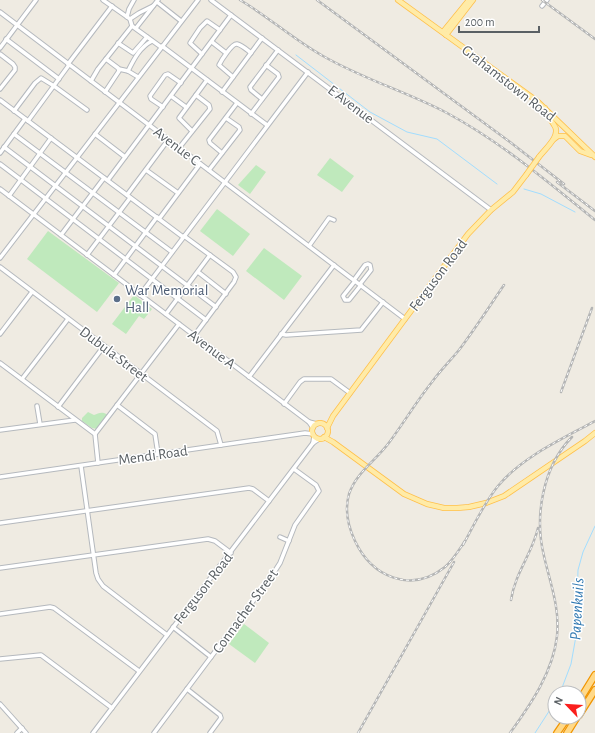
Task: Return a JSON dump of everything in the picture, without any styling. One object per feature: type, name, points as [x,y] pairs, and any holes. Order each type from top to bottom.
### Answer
[{"type":"highway","points":[[587,688],[595,675]]},
{"type":"highway","points":[[587,702],[595,690]]},
{"type":"main road","name":"Grahamstown Road","points":[[398,0],[523,90],[545,108],[594,156]]},
{"type":"main road","points":[[445,34],[469,0]]},
{"type":"main road","points":[[445,34],[473,0]]},
{"type":"main road","points":[[545,108],[547,116],[556,128],[554,139]]},
{"type":"main road","points":[[554,139],[558,136],[565,136],[582,151],[594,156]]},
{"type":"main road","name":"Ferguson Road","points":[[316,432],[326,435],[331,419],[468,234],[491,210],[513,192],[554,139]]},
{"type":"main road","name":"Ferguson Road","points":[[322,424],[331,419]]},
{"type":"main road","points":[[334,442],[327,429],[322,424],[316,432],[334,442],[404,494],[432,506],[457,508],[486,503],[504,496],[595,433]]},
{"type":"main road","points":[[585,441],[595,436]]},
{"type":"street","points":[[0,48],[1,43],[6,39],[36,0]]},
{"type":"street","points":[[103,0],[128,18],[132,26],[136,28],[145,38],[162,47],[267,125]]},
{"type":"street","points":[[128,18],[129,9],[134,0]]},
{"type":"street","points":[[0,258],[198,0]]},
{"type":"street","name":"E Avenue","points":[[210,0],[491,210]]},
{"type":"street","points":[[542,6],[547,0]]},
{"type":"street","points":[[136,28],[157,1],[181,21]]},
{"type":"street","points":[[112,6],[68,64],[54,86],[2,149],[30,167],[216,307]]},
{"type":"street","points":[[128,18],[153,6]]},
{"type":"street","name":"Avenue C","points":[[0,12],[405,319]]},
{"type":"street","points":[[61,236],[92,194],[125,157],[231,15]]},
{"type":"street","points":[[202,54],[190,43],[200,28],[207,21],[220,30]]},
{"type":"street","points":[[91,81],[132,26]]},
{"type":"street","points":[[118,43],[133,54],[145,38]]},
{"type":"street","points":[[145,38],[146,44]]},
{"type":"street","points":[[222,92],[262,38]]},
{"type":"street","points":[[6,39],[59,79]]},
{"type":"street","points":[[128,71],[135,58],[146,44],[152,41]]},
{"type":"street","points":[[212,42],[226,53]]},
{"type":"street","points":[[233,77],[219,65],[226,53],[233,44],[239,44],[251,53]]},
{"type":"street","points":[[262,99],[250,88],[278,50]]},
{"type":"street","points":[[0,54],[13,64],[15,70],[0,89]]},
{"type":"street","points":[[106,59],[118,69],[128,71],[138,77]]},
{"type":"street","points":[[251,114],[279,76],[266,65]]},
{"type":"street","points":[[105,92],[118,74],[118,69]]},
{"type":"street","points":[[140,294],[308,72]]},
{"type":"street","points":[[162,107],[151,99],[150,96],[165,75],[168,74],[181,83]]},
{"type":"street","points":[[14,111],[38,79],[43,78],[87,110]]},
{"type":"street","points":[[192,131],[179,119],[186,107],[207,80]]},
{"type":"street","points":[[179,148],[210,108],[209,105],[196,94]]},
{"type":"street","points":[[171,96],[186,107]]},
{"type":"street","points":[[0,100],[233,272],[236,277],[235,281],[194,336]]},
{"type":"street","points":[[222,153],[209,141],[237,103]]},
{"type":"street","points":[[209,170],[240,129],[226,118]]},
{"type":"street","points":[[14,134],[92,194],[172,252]]},
{"type":"street","points":[[95,134],[125,157]]},
{"type":"street","points":[[9,196],[51,138]]},
{"type":"street","points":[[87,255],[119,213],[146,170],[168,140]]},
{"type":"street","points":[[0,164],[206,320]]},
{"type":"street","points":[[114,275],[145,233],[200,164]]},
{"type":"street","points":[[146,170],[178,193]]},
{"type":"street","name":"Avenue A","points":[[0,189],[309,422],[316,432]]},
{"type":"street","points":[[309,246],[329,218],[334,220]]},
{"type":"street","points":[[166,314],[210,255]]},
{"type":"street","points":[[249,377],[334,264]]},
{"type":"street","points":[[368,264],[370,265],[371,270],[360,284],[349,300],[345,300],[343,296],[365,265],[368,264]]},
{"type":"street","name":"Dubula Street","points":[[0,267],[217,431],[221,445]]},
{"type":"street","points":[[198,272],[226,294]]},
{"type":"street","points":[[0,334],[32,292]]},
{"type":"street","points":[[281,334],[286,335],[360,330],[365,326],[383,302]]},
{"type":"street","points":[[22,379],[68,319]]},
{"type":"street","points":[[98,463],[95,434],[179,324]]},
{"type":"street","points":[[58,407],[104,346]]},
{"type":"street","points":[[0,363],[95,434]]},
{"type":"street","points":[[284,404],[300,382],[304,379],[331,379],[350,393]]},
{"type":"street","points":[[117,405],[155,434],[158,454]]},
{"type":"street","points":[[37,406],[40,424]]},
{"type":"street","points":[[0,430],[75,420]]},
{"type":"street","name":"Mendi Road","points":[[0,477],[316,432]]},
{"type":"street","name":"Ferguson Road","points":[[93,733],[294,469],[313,443],[316,432]]},
{"type":"street","points":[[82,466],[97,576],[101,584],[167,634]]},
{"type":"street","name":"Connacher Street","points":[[154,733],[276,570],[295,525],[319,491],[316,485],[294,469]]},
{"type":"street","points":[[0,523],[249,488],[269,501]]},
{"type":"street","points":[[280,537],[289,541]]},
{"type":"street","points":[[0,568],[210,539],[215,541],[230,553]]},
{"type":"street","points":[[0,614],[50,607],[54,608],[139,671]]},
{"type":"street","points":[[173,627],[211,657]]},
{"type":"street","points":[[0,659],[41,654],[112,708]]},
{"type":"street","points":[[187,690],[220,714],[221,718],[210,733]]},
{"type":"street","points":[[0,704],[26,733]]},
{"type":"street","points":[[17,733],[22,728]]},
{"type":"green space","points":[[330,158],[354,176],[342,192],[317,175]]},
{"type":"green space","points":[[256,165],[266,172],[250,194],[238,185]]},
{"type":"green space","points":[[217,209],[250,234],[233,256],[200,231]]},
{"type":"green space","points":[[48,231],[119,283],[97,312],[27,259]]},
{"type":"green space","points":[[264,248],[302,276],[284,300],[246,271]]},
{"type":"green space","points":[[134,295],[152,309],[144,319],[139,316],[126,334],[112,324]]},
{"type":"green space","points":[[88,412],[94,415],[102,413],[108,415],[97,429],[92,428],[82,421],[82,418]]},
{"type":"green space","points":[[244,624],[269,643],[255,663],[229,644]]},
{"type":"waterway","points":[[296,55],[370,112],[407,132],[437,139],[497,184]]},
{"type":"waterway","points":[[524,189],[541,194],[575,212]]},
{"type":"waterway","name":"Papenkuils","points":[[563,685],[571,664],[576,636],[578,570],[583,552],[595,526]]},
{"type":"waterway","name":"Papenkuils","points":[[535,733],[547,714]]},
{"type":"railway","points":[[240,0],[323,56],[354,72],[432,105],[467,124],[524,163],[595,220]]},
{"type":"railway","points":[[317,0],[510,142],[564,184]]},
{"type":"railway","points":[[542,0],[595,39]]},
{"type":"railway","points":[[557,182],[595,211]]},
{"type":"railway","points":[[465,541],[448,564],[432,575],[419,579],[406,580],[394,578],[371,564],[362,554],[350,530],[347,506],[349,494],[356,480],[388,444],[438,374],[465,342],[504,285]]},
{"type":"railway","points":[[561,392],[592,308]]},
{"type":"railway","points":[[463,545],[488,500],[498,486],[508,476],[543,449],[595,421]]},
{"type":"railway","points":[[510,733],[526,711],[540,687],[555,649],[558,625],[554,595],[541,541],[541,508],[543,492],[554,462],[572,437]]},
{"type":"railway","points":[[511,600],[516,581],[532,546],[538,528]]},
{"type":"railway","points":[[358,733],[454,562]]},
{"type":"place","name":"War Memorial Hall","points":[[117,299]]}]
